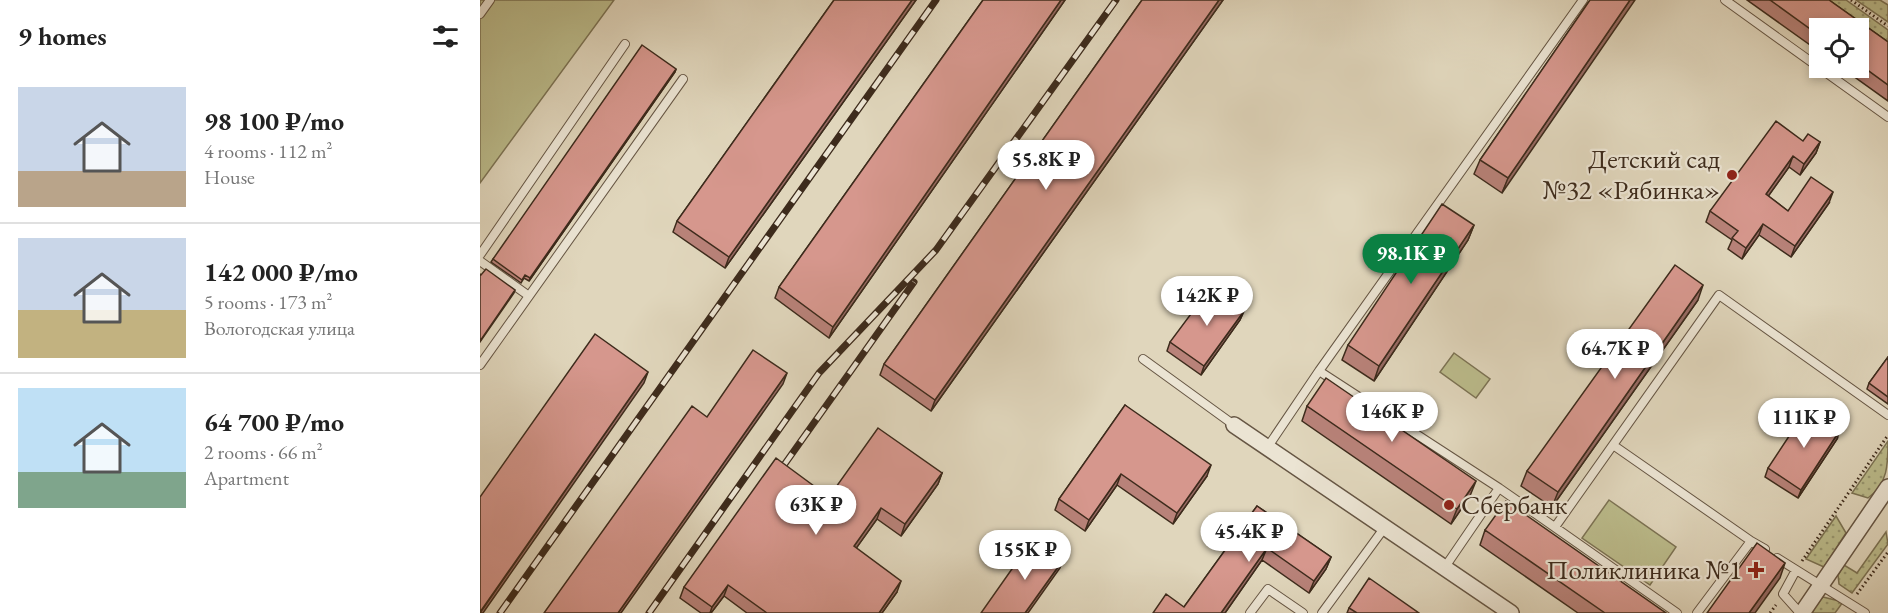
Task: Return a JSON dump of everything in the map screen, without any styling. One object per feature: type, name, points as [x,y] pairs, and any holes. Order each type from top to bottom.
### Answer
[{"type":"street","points":[[1234,425],[1511,613]]},
{"type":"street","points":[[1801,613],[1888,487]]},
{"type":"lane","points":[[480,14],[490,0]]},
{"type":"lane","points":[[1267,448],[1319,371],[1583,0]]},
{"type":"lane","points":[[1725,0],[1888,117]]},
{"type":"lane","points":[[480,255],[625,44]]},
{"type":"lane","points":[[480,365],[683,79]]},
{"type":"lane","points":[[480,261],[530,296]]},
{"type":"lane","points":[[1555,527],[1719,295],[1888,415]]},
{"type":"lane","points":[[1143,359],[1234,425]]},
{"type":"lane","points":[[1319,371],[1499,488],[1677,613]]},
{"type":"lane","points":[[1614,445],[1751,541],[1865,613]]},
{"type":"lane","points":[[1445,567],[1499,488]]},
{"type":"lane","points":[[1322,613],[1384,527]]},
{"type":"lane","points":[[1697,613],[1751,541]]},
{"type":"lane","points":[[1796,570],[1783,594],[1801,613]]},
{"type":"lane","points":[[1250,613],[1268,589],[1303,613]]},
{"type":"path","points":[[1851,0],[1888,27]]},
{"type":"path","points":[[1796,570],[1888,435]]},
{"type":"path","points":[[1850,603],[1888,552]]},
{"type":"green space","points":[[480,0],[614,0],[480,183]]},
{"type":"green space","points":[[1817,0],[1846,0],[1888,30],[1888,49],[1869,36],[1869,18],[1843,18]]},
{"type":"green space","points":[[1856,0],[1880,0],[1888,5],[1888,22]]},
{"type":"green space","points":[[1454,353],[1490,379],[1476,398],[1440,372]]},
{"type":"green space","points":[[1888,441],[1887,465],[1880,486],[1868,498],[1852,493]]},
{"type":"green space","points":[[1609,500],[1676,547],[1650,585],[1582,538]]},
{"type":"green space","points":[[1836,516],[1846,533],[1824,567],[1806,559]]},
{"type":"green space","points":[[1886,532],[1888,544],[1852,593],[1839,584],[1838,575],[1844,565],[1857,573]]},
{"type":"green space","points":[[1823,597],[1843,602],[1835,613],[1813,613],[1814,607]]},
{"type":"building","points":[[834,0],[912,0],[729,257],[677,221]]},
{"type":"building","points":[[983,0],[1061,0],[833,327],[779,287]]},
{"type":"building","points":[[1142,0],[1219,0],[935,400],[884,364]]},
{"type":"building","points":[[1590,0],[1630,0],[1508,178],[1480,160]]},
{"type":"building","points":[[1770,0],[1829,0],[1854,18],[1809,18],[1809,28]]},
{"type":"building","points":[[1869,28],[1888,42],[1888,85],[1869,71]]},
{"type":"building","points":[[642,45],[676,69],[530,278],[525,275],[522,280],[493,259]]},
{"type":"building","points":[[1776,121],[1803,141],[1808,134],[1820,142],[1804,164],[1793,156],[1766,194],[1788,211],[1811,177],[1833,192],[1795,246],[1763,224],[1746,248],[1732,238],[1738,231],[1710,211]]},
{"type":"building","points":[[1442,204],[1474,225],[1379,366],[1348,345]]},
{"type":"building","points":[[1675,265],[1703,285],[1558,492],[1527,471]]},
{"type":"building","points":[[486,269],[515,290],[480,341],[480,274]]},
{"type":"building","points":[[1211,287],[1244,311],[1204,366],[1170,342]]},
{"type":"building","points":[[595,334],[648,372],[480,612],[480,497]]},
{"type":"building","points":[[753,350],[787,373],[618,613],[544,613],[692,406],[707,417]]},
{"type":"building","points":[[1888,357],[1888,397],[1869,383]]},
{"type":"building","points":[[1326,378],[1476,481],[1457,509],[1307,406]]},
{"type":"building","points":[[1125,405],[1211,465],[1177,513],[1121,474],[1089,520],[1059,499]]},
{"type":"building","points":[[1807,409],[1840,430],[1801,490],[1768,468]]},
{"type":"building","points":[[878,428],[942,473],[905,524],[881,508],[854,546],[901,581],[879,613],[767,613],[728,585],[712,607],[684,587],[776,458],[829,497]]},
{"type":"building","points":[[1506,501],[1666,613],[1605,613],[1485,530]]},
{"type":"building","points":[[1257,506],[1331,557],[1314,581],[1267,548],[1221,613],[1153,613],[1166,594],[1184,607]]},
{"type":"building","points":[[1033,539],[1063,560],[1025,613],[981,613]]},
{"type":"building","points":[[1757,543],[1785,563],[1749,613],[1707,613]]},
{"type":"building","points":[[1369,578],[1419,613],[1357,613],[1349,608]]},
{"type":"railway","points":[[500,613],[936,0]]},
{"type":"railway","points":[[649,613],[819,373],[936,250],[1116,0]]},
{"type":"railway","points":[[784,465],[914,282]]},
{"type":"place","name":"Детский сад №32 «Рябинка»","points":[[1732,175]]},
{"type":"place","name":"Сбербанк","points":[[1449,505]]},
{"type":"place","name":"Поликлиника №1","points":[[1756,570]]}]
